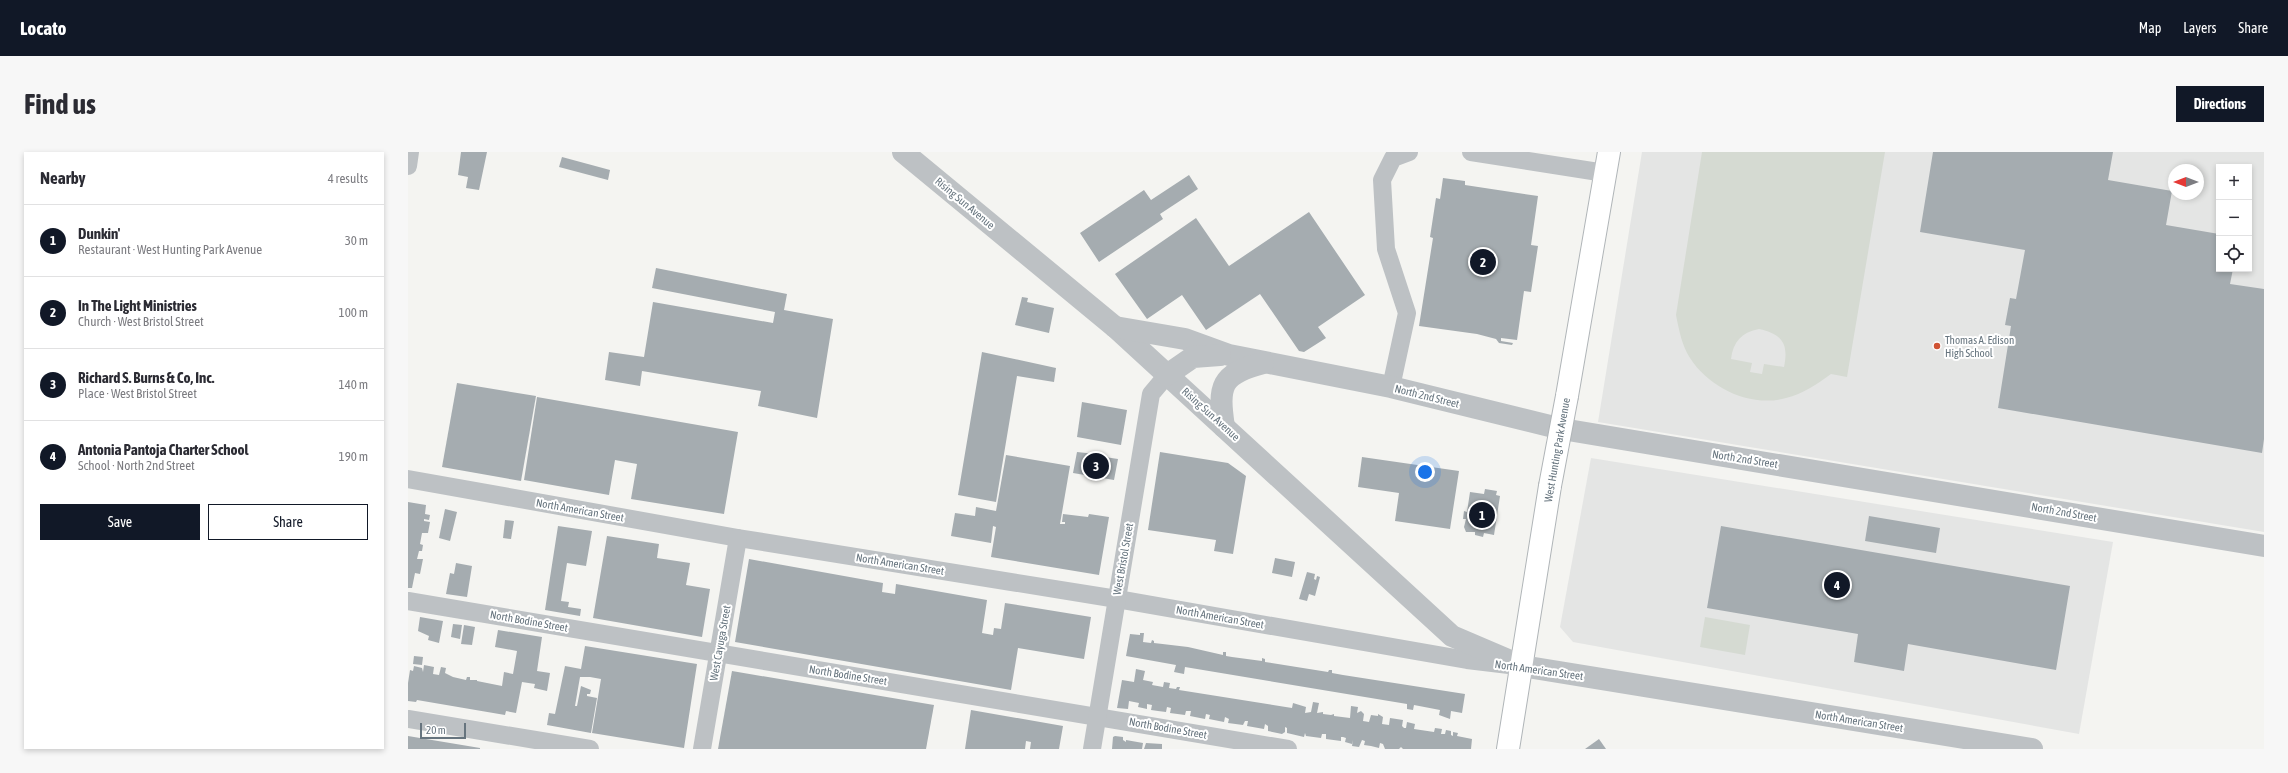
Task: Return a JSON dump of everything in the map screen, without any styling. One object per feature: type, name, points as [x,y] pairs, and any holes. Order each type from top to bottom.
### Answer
[{"type":"main road","name":"West Hunting Park Avenue","points":[[1508,749],[1550,486],[1609,152]]},
{"type":"street","points":[[408,166],[410,152]]},
{"type":"street","name":"Rising Sun Avenue","points":[[903,152],[1115,327],[1452,636],[1522,666]]},
{"type":"street","points":[[1391,387],[1407,313],[1386,249],[1382,180],[1393,158],[1408,152]]},
{"type":"street","points":[[1471,152],[1605,174]]},
{"type":"street","name":"North 2nd Street","points":[[1115,327],[1185,339],[1229,355],[1391,387],[1562,429],[2264,546]]},
{"type":"street","name":"North 2nd Street","points":[[1167,375],[1192,357],[1205,354],[1229,355]]},
{"type":"street","points":[[1224,426],[1220,399],[1224,385],[1235,372],[1264,363]]},
{"type":"street","name":"West Bristol Street","points":[[1092,749],[1099,716],[1116,599],[1151,394],[1167,375]]},
{"type":"street","name":"North American Street","points":[[408,479],[738,538],[1116,599],[1468,660],[1522,666],[2032,749]]},
{"type":"street","name":"West Cayuga Street","points":[[702,749],[738,538]]},
{"type":"street","name":"North Bodine Street","points":[[408,600],[718,654],[1099,716],[1288,749]]},
{"type":"street","points":[[408,719],[590,749]]},
{"type":"shaded area","name":"Thomas A. Edison High School","points":[[1642,152],[2264,152],[2264,532],[1598,422]]},
{"type":"shaded area","points":[[1702,152],[1885,152],[1847,377],[1831,374],[1804,391],[1786,398],[1759,400],[1745,398],[1719,386],[1698,369],[1687,353],[1676,315]],"holes":[[[1759,329],[1767,331],[1782,341],[1785,352],[1784,367],[1764,364],[1762,374],[1750,372],[1752,363],[1731,359],[1736,343],[1743,335],[1753,330]]]},
{"type":"shaded area","points":[[1591,458],[2113,542],[2079,734],[1573,642],[1560,627]]},
{"type":"shaded area","points":[[1705,617],[1750,625],[1745,655],[1700,647]]},
{"type":"building","points":[[461,152],[487,152],[479,190],[466,188],[468,177],[458,175]]},
{"type":"building","name":"Thomas A. Edison High School","points":[[1933,152],[2113,152],[2108,180],[2168,190],[2168,200],[2170,200],[2166,225],[2216,233],[2216,272],[2232,272],[2230,284],[2264,289],[2264,439],[2262,453],[1998,408],[2011,326],[2005,325],[2010,298],[2016,299],[2025,250],[1920,232]]},
{"type":"building","points":[[562,157],[610,170],[608,180],[559,167]]},
{"type":"building","points":[[1189,175],[1198,189],[1160,214],[1163,219],[1099,262],[1080,233],[1144,190],[1151,200]]},
{"type":"building","points":[[1443,178],[1465,181],[1465,185],[1538,196],[1531,245],[1538,246],[1531,292],[1524,291],[1517,340],[1501,338],[1501,341],[1513,343],[1512,345],[1499,343],[1496,339],[1477,334],[1419,326],[1433,238],[1430,237],[1436,198],[1440,199]]},
{"type":"building","points":[[1309,212],[1365,295],[1318,327],[1326,338],[1304,352],[1299,351],[1260,294],[1206,330],[1182,295],[1147,319],[1115,274],[1196,218],[1229,266]]},
{"type":"building","points":[[656,268],[787,294],[784,310],[833,319],[817,418],[758,406],[761,391],[642,371],[640,386],[605,380],[609,352],[644,357],[653,302],[773,323],[775,312],[652,288]]},
{"type":"building","points":[[1022,297],[1028,298],[1027,302],[1054,308],[1049,333],[1015,325]]},
{"type":"building","points":[[982,352],[1056,368],[1054,382],[1017,376],[996,502],[958,495]]},
{"type":"building","points":[[457,383],[536,396],[521,481],[442,467]]},
{"type":"building","points":[[537,397],[738,432],[724,514],[631,499],[637,464],[615,460],[609,495],[524,480]]},
{"type":"building","points":[[1082,402],[1127,410],[1121,445],[1077,437]]},
{"type":"building","points":[[1077,452],[1105,455],[1105,457],[1118,459],[1114,480],[1073,473]]},
{"type":"building","points":[[1160,452],[1228,463],[1246,476],[1233,554],[1214,551],[1216,540],[1148,530]]},
{"type":"building","points":[[1006,455],[1070,466],[1060,524],[1065,524],[1065,522],[1062,522],[1063,514],[1088,517],[1089,514],[1109,517],[1099,575],[991,557],[996,527],[993,526],[991,543],[951,536],[955,513],[975,516],[976,507],[996,511]]},
{"type":"building","points":[[1362,457],[1459,471],[1450,529],[1395,521],[1399,493],[1358,487]]},
{"type":"building","points":[[1485,489],[1497,491],[1496,495],[1500,496],[1494,535],[1484,533],[1483,537],[1475,535],[1475,532],[1466,532],[1464,527],[1466,519],[1463,519],[1464,511],[1467,512],[1470,492],[1484,494]]},
{"type":"building","points":[[408,502],[426,505],[425,514],[430,515],[429,520],[424,519],[424,521],[430,522],[428,533],[422,533],[420,544],[423,545],[422,551],[419,551],[417,559],[423,559],[420,574],[415,573],[412,588],[408,588]]},
{"type":"building","points":[[445,509],[457,512],[450,541],[439,538]]},
{"type":"building","points":[[1869,516],[1940,528],[1936,553],[1865,541]]},
{"type":"building","points":[[505,520],[514,521],[511,539],[503,538]]},
{"type":"building","points":[[558,526],[592,531],[586,566],[567,563],[561,601],[569,602],[568,607],[581,609],[580,616],[545,610]]},
{"type":"building","points":[[1721,526],[2070,586],[2056,670],[1908,644],[1904,671],[1854,662],[1858,634],[1707,608]]},
{"type":"building","points":[[607,536],[659,544],[657,558],[690,563],[686,585],[710,589],[702,637],[593,618]]},
{"type":"building","points":[[1275,558],[1295,562],[1292,577],[1272,573]]},
{"type":"building","points":[[749,559],[883,583],[882,592],[895,594],[896,584],[987,600],[982,633],[993,635],[994,628],[1001,629],[1005,603],[1091,617],[1084,659],[1018,648],[1011,690],[735,642]]},
{"type":"building","points":[[456,563],[472,566],[467,597],[446,594],[450,573],[454,574]]},
{"type":"building","points":[[1307,572],[1315,574],[1314,579],[1316,580],[1317,576],[1320,577],[1315,596],[1309,594],[1307,601],[1299,599]]},
{"type":"building","points":[[420,617],[443,621],[439,643],[428,640],[429,636],[418,631]]},
{"type":"building","points":[[453,624],[462,625],[460,639],[451,637]]},
{"type":"building","points":[[464,625],[475,627],[472,645],[461,644]]},
{"type":"building","points":[[498,630],[542,637],[537,671],[550,673],[547,691],[534,688],[535,684],[522,682],[516,713],[506,711],[505,715],[417,700],[416,702],[408,701],[410,670],[413,671],[414,666],[422,668],[423,672],[424,665],[434,667],[433,674],[439,675],[441,667],[446,668],[445,673],[453,677],[466,680],[467,677],[470,677],[470,680],[477,680],[502,686],[504,672],[513,674],[517,651],[495,647]]},
{"type":"building","points":[[1140,633],[1144,633],[1143,642],[1151,643],[1152,640],[1154,643],[1188,647],[1223,655],[1223,652],[1226,652],[1226,656],[1262,661],[1262,658],[1265,659],[1265,662],[1328,672],[1329,670],[1332,670],[1332,673],[1343,675],[1465,694],[1462,713],[1451,711],[1450,719],[1439,715],[1440,710],[1414,705],[1413,710],[1407,709],[1407,704],[1185,667],[1184,674],[1174,672],[1176,665],[1126,656],[1130,634],[1140,635]]},
{"type":"building","points":[[585,646],[697,664],[684,748],[592,733],[601,679],[590,677],[580,677],[575,706],[577,706],[581,686],[591,690],[590,694],[587,694],[587,696],[597,698],[591,733],[547,725],[549,713],[555,714],[565,666],[581,669]]},
{"type":"building","points":[[414,656],[423,657],[422,665],[413,664]]},
{"type":"building","points":[[1136,669],[1145,671],[1143,680],[1153,682],[1152,685],[1163,687],[1164,682],[1170,683],[1169,688],[1176,689],[1177,687],[1180,687],[1179,690],[1292,708],[1293,703],[1306,707],[1305,713],[1311,712],[1313,702],[1319,703],[1317,713],[1323,712],[1323,714],[1334,714],[1334,716],[1350,718],[1351,706],[1358,707],[1357,713],[1361,711],[1364,714],[1363,721],[1369,722],[1371,715],[1378,716],[1378,714],[1383,717],[1382,724],[1389,725],[1390,718],[1403,720],[1402,726],[1404,728],[1406,728],[1407,722],[1415,724],[1414,729],[1434,732],[1435,728],[1442,729],[1441,734],[1445,734],[1446,730],[1451,731],[1451,735],[1453,736],[1453,732],[1458,733],[1457,736],[1472,739],[1471,749],[1403,749],[1401,747],[1399,749],[1385,749],[1383,744],[1380,743],[1379,748],[1364,745],[1365,741],[1362,740],[1359,747],[1352,746],[1353,740],[1352,744],[1345,742],[1346,738],[1343,737],[1341,737],[1341,741],[1326,739],[1326,734],[1322,734],[1321,738],[1306,736],[1305,733],[1304,737],[1287,733],[1287,728],[1285,727],[1285,732],[1282,734],[1268,731],[1268,726],[1265,724],[1264,729],[1247,726],[1248,721],[1245,721],[1243,725],[1228,723],[1229,719],[1225,717],[1224,722],[1209,719],[1210,715],[1206,714],[1205,719],[1190,716],[1191,711],[1186,711],[1185,715],[1170,713],[1171,708],[1167,707],[1166,712],[1151,710],[1152,705],[1147,704],[1147,709],[1138,707],[1139,703],[1129,701],[1128,709],[1117,708],[1122,680],[1134,682]]},
{"type":"building","points":[[732,671],[934,705],[926,749],[718,749]]},
{"type":"building","points":[[971,710],[1063,726],[1059,749],[1030,749],[1031,742],[1026,741],[1025,749],[965,749]]},
{"type":"building","points":[[408,736],[480,748],[480,749],[408,749]]},
{"type":"building","points":[[1113,737],[1123,737],[1123,740],[1126,742],[1126,740],[1143,743],[1142,749],[1112,749]]},
{"type":"building","points":[[1599,739],[1606,749],[1585,749]]},
{"type":"building","points":[[1146,743],[1162,744],[1162,749],[1144,749]]},
{"type":"place","name":"In The Light Ministries","points":[[1483,262]]},
{"type":"place","name":"Thomas A. Edison High School","points":[[1937,346]]},
{"type":"place","name":"Richard S. Burns & Co, Inc.","points":[[1096,466]]},
{"type":"place","name":"Dunkin'","points":[[1482,515]]},
{"type":"place","name":"Antonia Pantoja Charter School","points":[[1837,585]]}]
